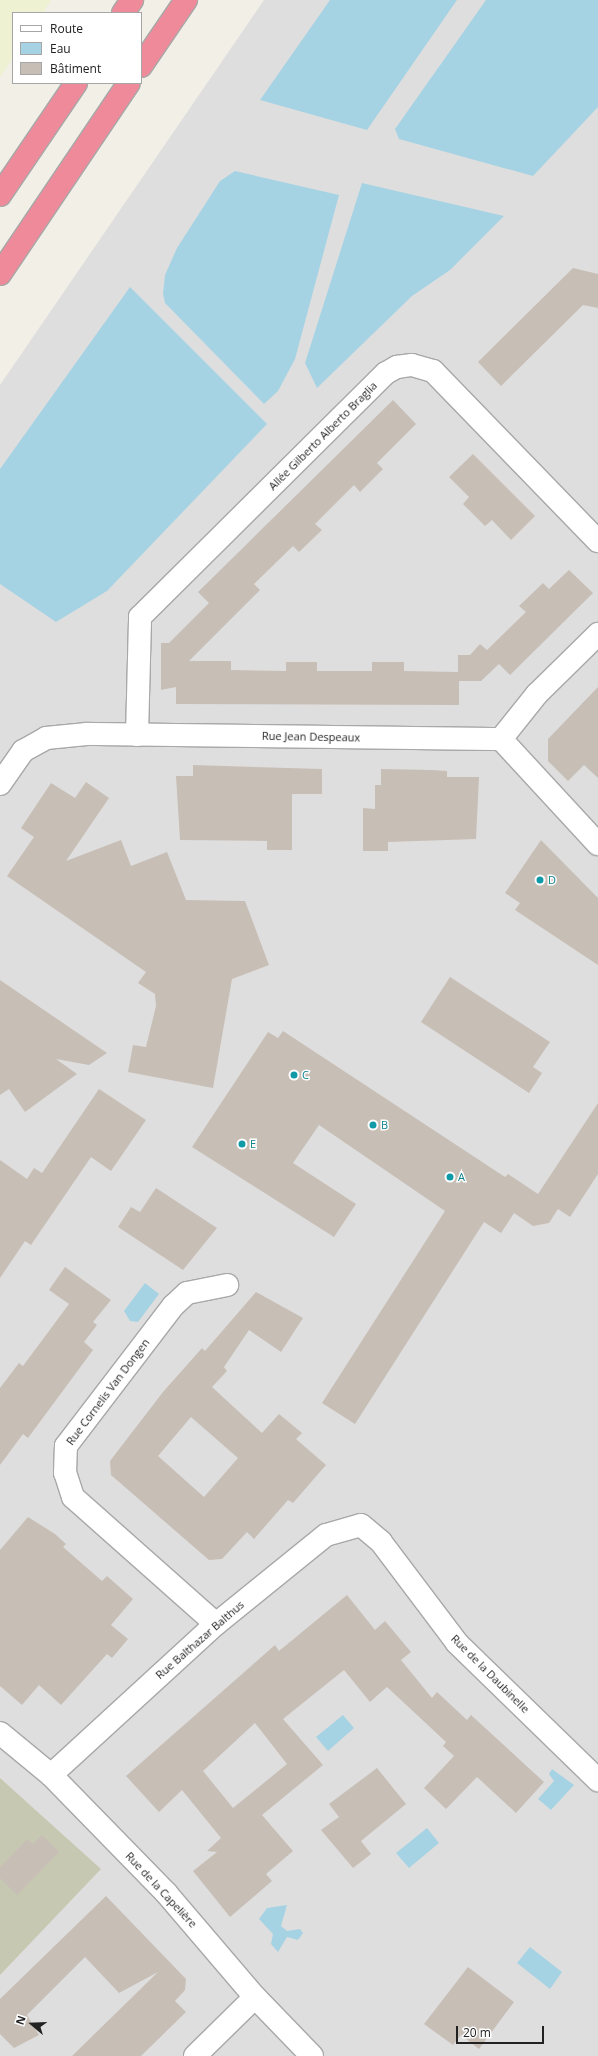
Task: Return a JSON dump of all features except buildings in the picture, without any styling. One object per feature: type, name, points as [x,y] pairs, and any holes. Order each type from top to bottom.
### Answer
[{"type":"highway","points":[[124,12],[132,0]]},
{"type":"highway","points":[[142,65],[186,0]]},
{"type":"highway","points":[[0,195],[75,84]]},
{"type":"highway","points":[[0,274],[128,84]]},
{"type":"street","name":"Allée Gilberto Alberto Braglia","points":[[137,735],[140,617],[386,373],[397,367],[412,365],[433,371],[598,541]]},
{"type":"street","points":[[598,634],[538,694],[501,740],[598,844]]},
{"type":"street","name":"Rue Jean Despeaux","points":[[0,784],[23,751],[46,738],[137,735],[501,740]]},
{"type":"street","name":"Rue Cornelis Van Dongen","points":[[216,1624],[72,1497],[65,1473],[66,1446],[173,1306],[187,1293],[228,1285]]},
{"type":"street","name":"Rue Balthazar Balthus","points":[[51,1775],[216,1624],[326,1535],[361,1525]]},
{"type":"street","name":"Rue de la Daubinelle","points":[[361,1525],[382,1542],[457,1643],[598,1780]]},
{"type":"street","name":"Rue de la Capelière","points":[[0,1733],[51,1775],[167,1894],[255,1997],[312,2056]]},
{"type":"street","points":[[195,2056],[255,1997]]},
{"type":"shaded area","points":[[0,0],[51,0],[44,12],[12,12],[12,59],[0,77]]},
{"type":"shaded area","points":[[264,0],[598,0],[598,2056],[0,2056],[0,385]]},
{"type":"shaded area","points":[[0,1778],[101,1869],[0,1975]]},
{"type":"water","points":[[330,0],[457,0],[367,130],[260,100]]},
{"type":"water","points":[[486,0],[598,0],[598,107],[533,176],[399,139],[395,129]]},
{"type":"water","points":[[235,171],[339,195],[295,359],[278,391],[264,404],[165,303],[163,294],[165,275],[177,248],[220,181]]},
{"type":"water","points":[[362,183],[504,216],[450,270],[412,296],[317,388],[305,363]]},
{"type":"water","points":[[130,287],[267,424],[107,591],[56,622],[0,584],[0,469]]},
{"type":"water","points":[[145,1283],[159,1294],[138,1322],[130,1321],[124,1311]]},
{"type":"water","points":[[343,1715],[354,1728],[328,1751],[316,1737]]},
{"type":"water","points":[[552,1769],[574,1785],[551,1810],[538,1799],[554,1781],[549,1774]]},
{"type":"water","points":[[427,1828],[439,1843],[409,1868],[396,1853]]},
{"type":"water","points":[[287,1905],[281,1926],[287,1931],[300,1929],[303,1933],[298,1940],[287,1937],[278,1952],[271,1944],[273,1934],[259,1919],[267,1908]]},
{"type":"water","points":[[530,1947],[562,1972],[550,1989],[517,1963]]},
{"type":"place","name":"D","points":[[540,880]]},
{"type":"place","name":"C","points":[[294,1075]]},
{"type":"place","name":"B","points":[[373,1125]]},
{"type":"place","name":"E","points":[[242,1144]]},
{"type":"place","name":"A","points":[[450,1177]]}]
